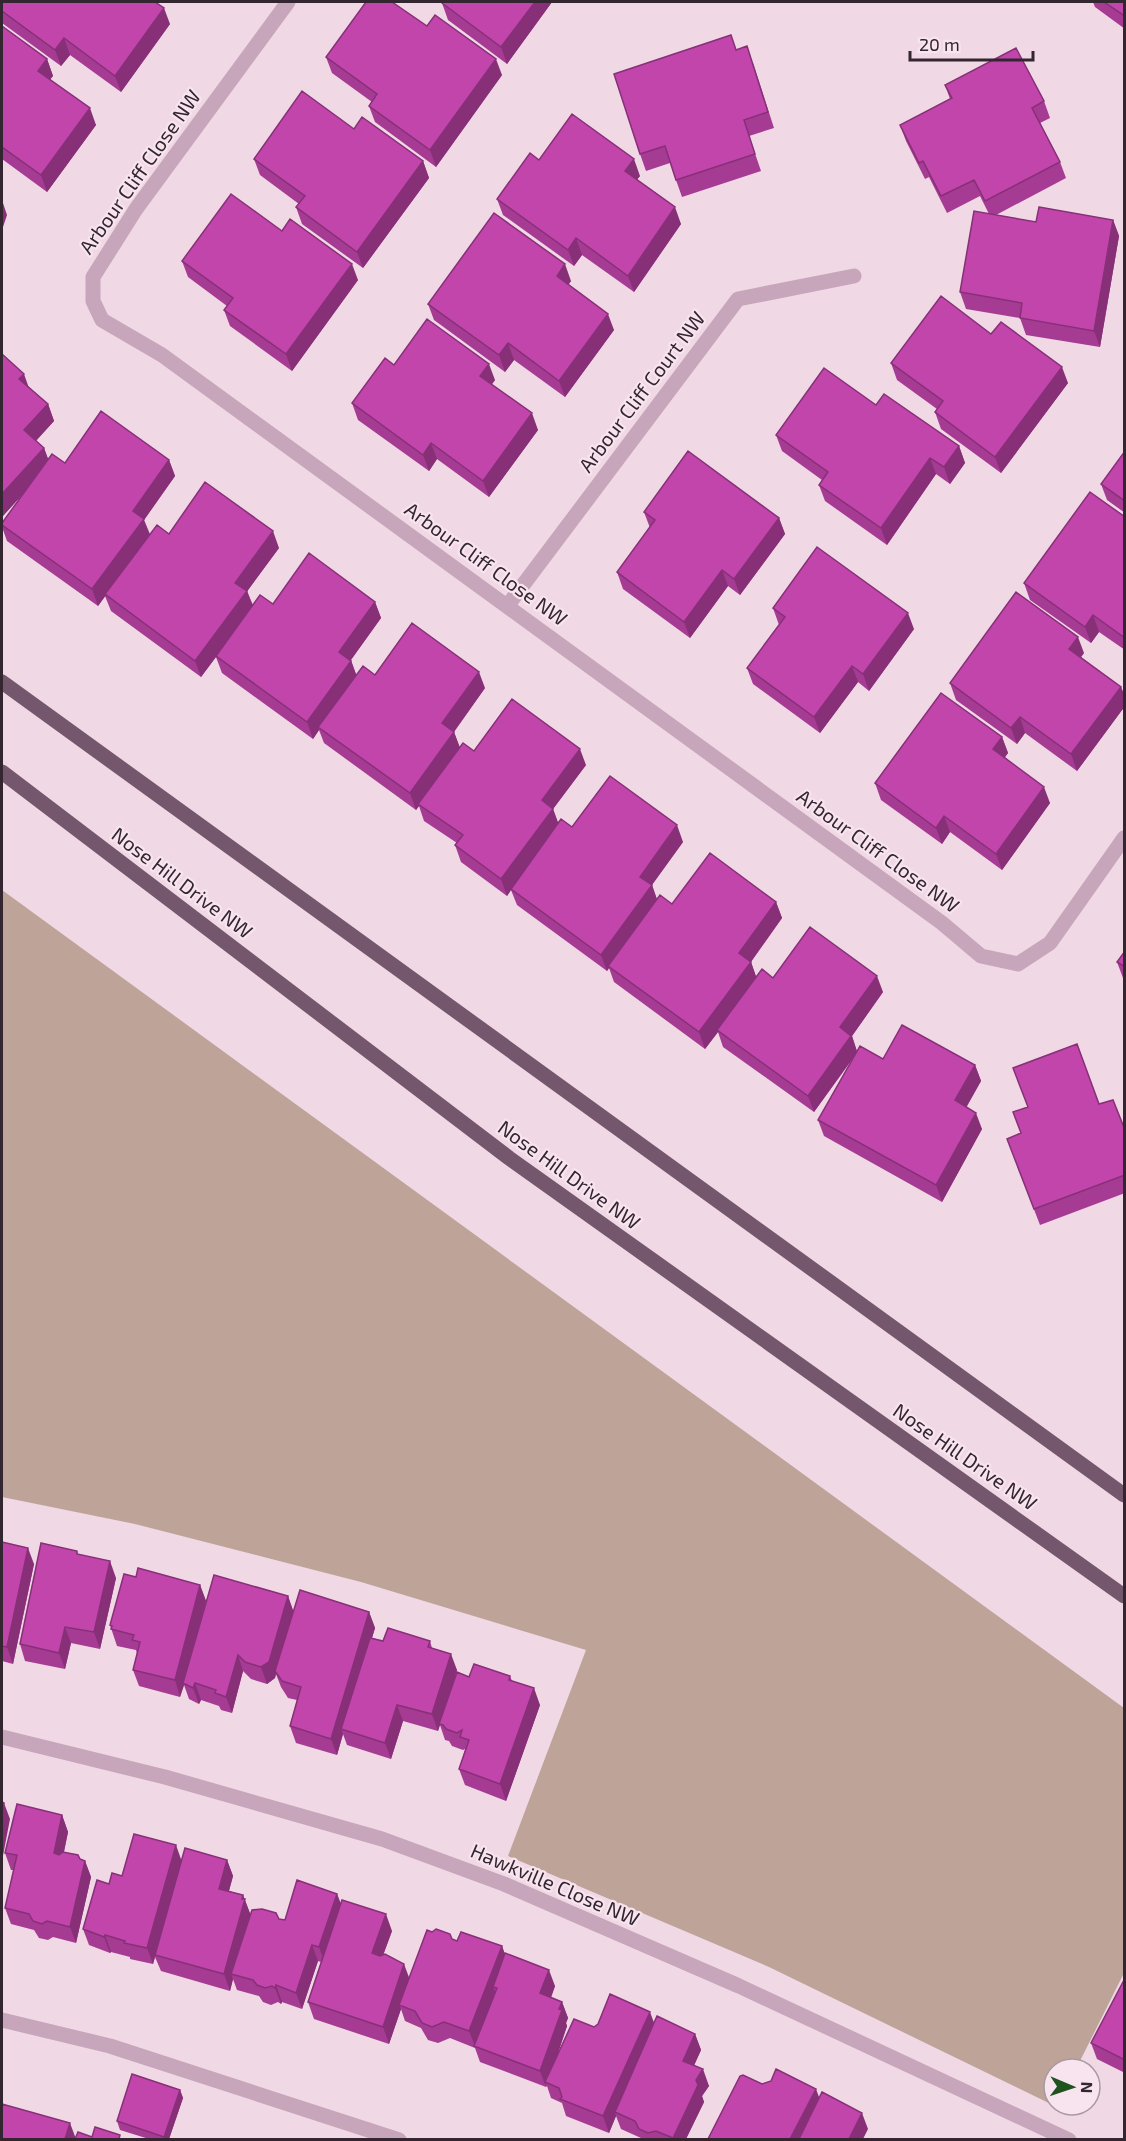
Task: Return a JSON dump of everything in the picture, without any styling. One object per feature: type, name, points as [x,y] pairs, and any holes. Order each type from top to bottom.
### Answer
[{"type":"main road","points":[[2,682],[1125,1495]]},
{"type":"main road","name":"Nose Hill Drive NW","points":[[2,772],[509,1158],[1125,1596]]},
{"type":"street","name":"Arbour Cliff Close NW","points":[[288,2],[136,209],[93,277],[93,301],[102,320],[162,355],[508,605],[942,923],[981,956],[1018,964],[1050,943],[1125,838]]},
{"type":"street","name":"Arbour Cliff Court NW","points":[[508,605],[738,299],[855,276]]},
{"type":"street","name":"Hawkville Close NW","points":[[2,1737],[165,1778],[382,1839],[504,1884],[740,1986],[1068,2139]]},
{"type":"street","points":[[2,2020],[110,2046],[399,2139]]},
{"type":"shaded area","points":[[2,890],[1124,1708],[1124,1973],[1082,2057],[1042,2057],[1042,2100],[769,1967],[508,1856],[586,1650],[361,1582],[135,1524],[2,1497]]},
{"type":"building","points":[[2,2],[155,2],[164,8],[115,76],[64,38],[55,50],[2,11]]},
{"type":"building","points":[[366,2],[392,2],[427,26],[435,15],[496,59],[430,150],[369,106],[377,94],[326,57]]},
{"type":"building","points":[[443,2],[535,2],[501,47]]},
{"type":"building","points":[[1104,2],[1125,2],[1125,16]]},
{"type":"building","points":[[2,26],[47,59],[38,71],[90,108],[41,175],[2,147]]},
{"type":"building","points":[[731,35],[736,50],[747,46],[768,112],[744,120],[755,154],[676,180],[665,146],[640,154],[614,74]]},
{"type":"building","points":[[1016,48],[1044,101],[1032,108],[1060,162],[985,201],[974,180],[941,196],[923,161],[919,163],[900,125],[952,98],[945,85]]},
{"type":"building","points":[[302,91],[354,129],[362,117],[423,161],[357,252],[296,207],[305,196],[254,159]]},
{"type":"building","points":[[572,114],[634,159],[625,171],[675,207],[628,276],[576,238],[568,250],[497,199],[530,153],[539,160]]},
{"type":"building","points":[[231,194],[282,231],[290,219],[352,264],[286,354],[224,310],[233,298],[182,261]]},
{"type":"building","points":[[1039,207],[1113,220],[1094,331],[1020,318],[1022,303],[960,292],[974,211],[1036,222]]},
{"type":"building","points":[[494,213],[565,264],[557,276],[608,314],[559,381],[508,343],[499,355],[428,304]]},
{"type":"building","points":[[941,296],[991,334],[1001,322],[1062,367],[995,457],[935,412],[943,401],[891,363]]},
{"type":"building","points":[[427,319],[489,364],[480,376],[532,413],[483,481],[431,443],[423,455],[352,403],[385,358],[394,365]]},
{"type":"building","points":[[2,354],[24,374],[19,379],[48,404],[24,430],[44,448],[2,494]]},
{"type":"building","points":[[824,368],[876,405],[884,394],[959,446],[944,467],[930,458],[881,528],[819,485],[828,472],[776,435]]},
{"type":"building","points":[[101,411],[169,460],[133,511],[144,519],[92,589],[2,523],[52,454],[65,463]]},
{"type":"building","points":[[688,451],[779,518],[734,579],[722,570],[684,622],[617,572],[655,520],[644,512]]},
{"type":"building","points":[[1125,451],[1125,501],[1101,484]]},
{"type":"building","points":[[205,482],[273,531],[235,583],[247,591],[195,661],[105,594],[157,525],[169,534]]},
{"type":"building","points":[[1090,492],[1125,517],[1125,638],[1093,615],[1085,627],[1024,583]]},
{"type":"building","points":[[817,547],[908,613],[863,674],[852,666],[814,717],[747,668],[785,617],[773,608]]},
{"type":"building","points":[[309,553],[375,602],[339,652],[351,661],[307,722],[216,656],[260,595],[273,604]]},
{"type":"building","points":[[1016,592],[1078,637],[1069,649],[1121,687],[1071,754],[1020,717],[1011,728],[950,683]]},
{"type":"building","points":[[412,623],[479,672],[442,723],[454,732],[410,793],[318,727],[363,666],[375,675]]},
{"type":"building","points":[[941,693],[1002,737],[993,749],[1044,787],[996,854],[944,816],[936,828],[875,783]]},
{"type":"building","points":[[512,699],[580,749],[542,800],[553,809],[501,879],[455,845],[463,835],[418,804],[463,743],[474,751]]},
{"type":"building","points":[[610,776],[677,825],[640,877],[652,885],[601,955],[511,889],[561,819],[572,827]]},
{"type":"building","points":[[710,853],[776,902],[739,953],[751,962],[699,1032],[608,966],[660,895],[672,904]]},
{"type":"building","points":[[810,927],[877,976],[840,1027],[851,1036],[808,1096],[717,1030],[762,969],[773,978]]},
{"type":"building","points":[[1125,951],[1125,967],[1117,962]]},
{"type":"building","points":[[902,1025],[975,1065],[955,1100],[976,1113],[936,1185],[818,1120],[860,1046],[883,1059]]},
{"type":"building","points":[[1077,1044],[1099,1104],[1113,1100],[1125,1130],[1125,1175],[1034,1209],[1007,1139],[1021,1133],[1013,1112],[1028,1107],[1013,1068]]},
{"type":"building","points":[[2,1542],[28,1548],[7,1647],[2,1646]]},
{"type":"building","points":[[41,1543],[110,1561],[94,1632],[65,1627],[59,1653],[20,1644]]},
{"type":"building","points":[[138,1568],[200,1585],[175,1680],[133,1670],[140,1642],[132,1640],[134,1635],[111,1629],[110,1625],[124,1574],[136,1577]]},
{"type":"building","points":[[214,1575],[288,1596],[269,1662],[261,1667],[245,1662],[238,1655],[226,1697],[215,1693],[216,1690],[195,1683],[193,1688],[183,1683]]},
{"type":"building","points":[[300,1590],[369,1612],[331,1739],[290,1726],[301,1687],[282,1681],[275,1671]]},
{"type":"building","points":[[388,1628],[430,1641],[428,1647],[451,1654],[432,1714],[397,1705],[385,1743],[341,1729],[370,1638],[383,1641]]},
{"type":"building","points":[[474,1664],[510,1676],[509,1680],[534,1688],[500,1784],[459,1769],[469,1740],[460,1737],[462,1730],[457,1733],[439,1724],[457,1672],[469,1677]]},
{"type":"building","points":[[17,1804],[62,1815],[54,1853],[78,1855],[85,1861],[70,1927],[47,1921],[42,1924],[33,1921],[29,1914],[5,1908],[17,1855],[5,1853]]},
{"type":"building","points":[[134,1834],[176,1845],[147,1948],[83,1929],[97,1880],[109,1884],[112,1873],[122,1876]]},
{"type":"building","points":[[185,1848],[227,1860],[219,1889],[243,1895],[242,1899],[245,1899],[224,1974],[155,1955]]},
{"type":"building","points":[[297,1880],[337,1894],[319,1947],[312,1945],[296,1993],[276,1985],[275,1988],[272,1986],[265,1988],[257,1985],[253,1980],[231,1974],[252,1910],[262,1909],[276,1913],[279,1919],[285,1920]]},
{"type":"building","points":[[342,1900],[386,1914],[372,1953],[380,1956],[385,1954],[404,1964],[383,2027],[308,2002]]},
{"type":"building","points":[[436,1929],[450,1934],[452,1939],[457,1941],[461,1932],[502,1946],[469,2031],[444,2022],[432,2027],[422,2023],[415,2011],[399,2005],[427,1930],[432,1932]]},
{"type":"building","points":[[505,1953],[549,1970],[540,1993],[562,2002],[559,2009],[562,2010],[540,2071],[474,2046],[497,1988],[493,1987]]},
{"type":"building","points":[[1125,1978],[1125,2060],[1091,2043]]},
{"type":"building","points":[[610,1994],[650,2012],[603,2116],[560,2099],[562,2097],[559,2088],[545,2082],[574,2019],[594,2027],[598,2024]]},
{"type":"building","points":[[657,2016],[695,2034],[683,2061],[703,2069],[696,2080],[698,2085],[673,2138],[656,2131],[648,2133],[639,2129],[635,2121],[615,2112]]},
{"type":"building","points":[[776,2069],[816,2089],[790,2139],[708,2139],[740,2076],[743,2075],[762,2084],[771,2081]]},
{"type":"building","points":[[132,2074],[180,2090],[164,2137],[117,2121]]},
{"type":"building","points":[[822,2092],[862,2113],[849,2139],[799,2139]]},
{"type":"building","points":[[2,2104],[70,2123],[65,2139],[2,2139]]},
{"type":"building","points":[[95,2127],[120,2135],[119,2139],[75,2139],[78,2132],[92,2137]]}]
